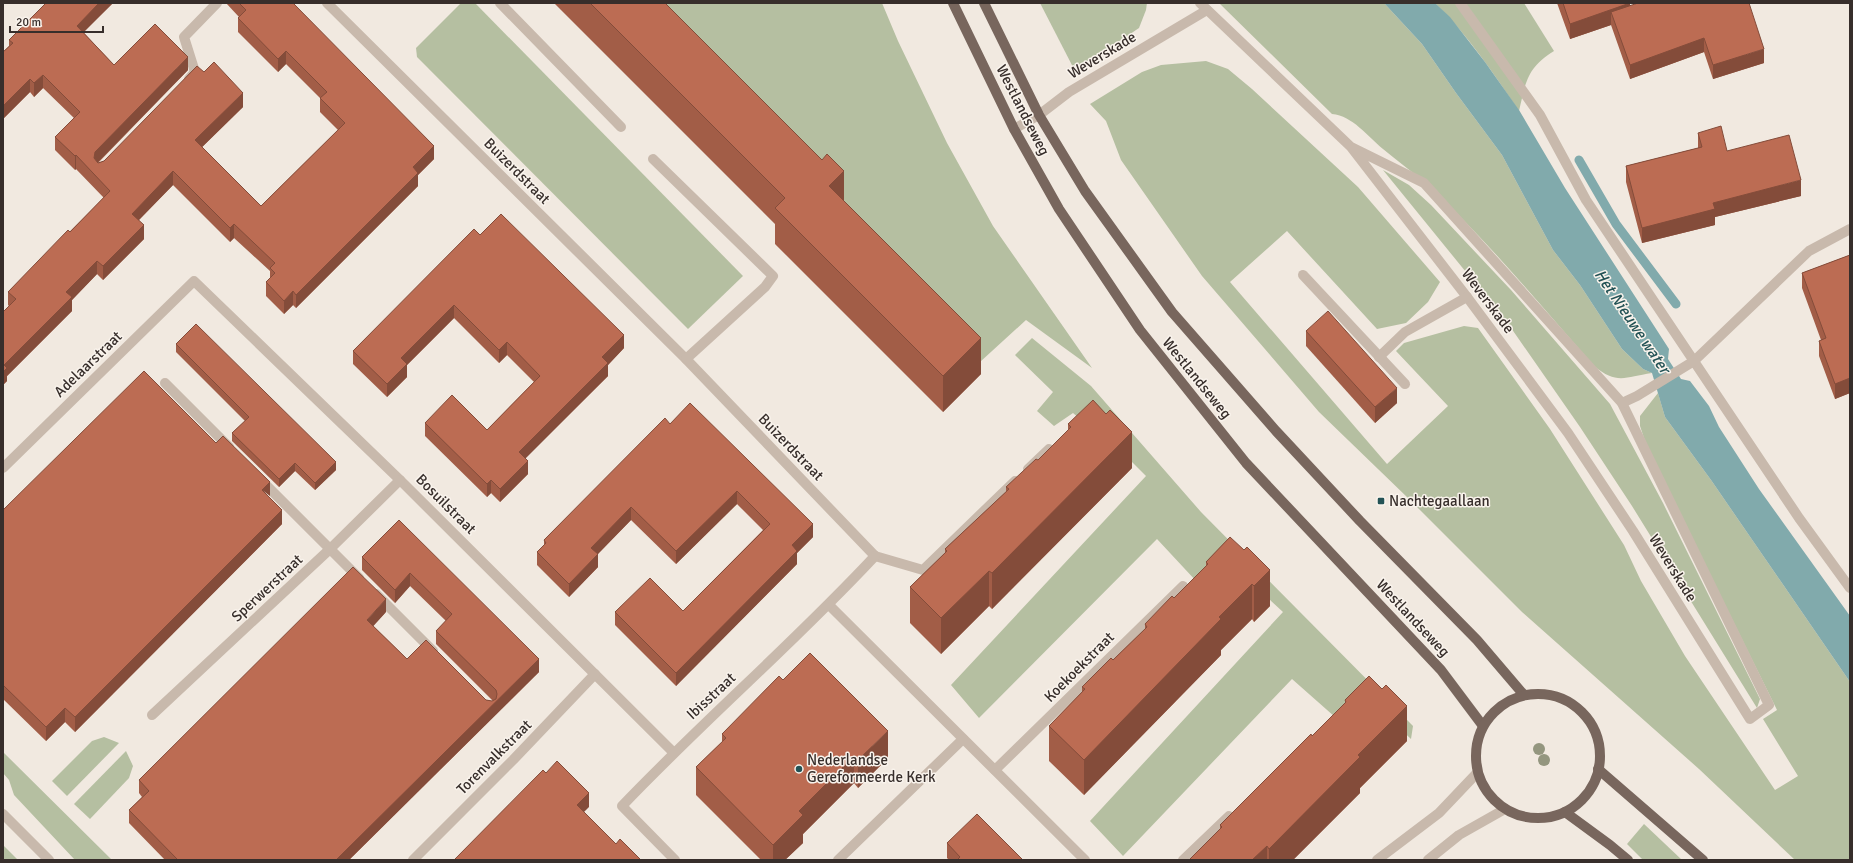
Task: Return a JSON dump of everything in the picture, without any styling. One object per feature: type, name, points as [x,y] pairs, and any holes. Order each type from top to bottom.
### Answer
[{"type":"main road","name":"Westlandseweg","points":[[953,3],[1014,129],[1059,209],[1140,330],[1246,463],[1441,670],[1483,726]]},
{"type":"main road","name":"Westlandseweg","points":[[984,3],[1039,115],[1085,191],[1172,312],[1276,431],[1360,521],[1476,640],[1524,695]]},
{"type":"main road","points":[[1536,694],[1558,697],[1578,708],[1592,726],[1599,747],[1596,778],[1586,794],[1580,802],[1565,812],[1550,817],[1534,818],[1514,814],[1505,809],[1488,794],[1478,773],[1476,749],[1477,740],[1483,726],[1496,709],[1524,695],[1536,694]]},
{"type":"main road","points":[[1598,769],[1703,860]]},
{"type":"main road","points":[[1565,812],[1628,860]]},
{"type":"street","points":[[180,88],[195,72],[184,37],[217,3]]},
{"type":"street","name":"Buizerdstraat","points":[[327,3],[686,359],[875,556]]},
{"type":"street","points":[[500,3],[621,127]]},
{"type":"street","points":[[1460,3],[1540,115],[1586,200],[1799,518],[1850,588]]},
{"type":"street","name":"Weverskade","points":[[1014,129],[1039,115],[1069,92],[1204,6],[1351,147],[1467,297],[1568,434],[1633,531],[1750,719],[1769,705],[1622,403],[1424,183],[1351,147]]},
{"type":"street","points":[[653,159],[773,276],[765,287],[686,359]]},
{"type":"street","points":[[1622,403],[1637,396],[1694,361],[1809,251],[1850,229]]},
{"type":"street","points":[[1302,275],[1405,384]]},
{"type":"street","name":"Adelaarstraat","points":[[3,468],[194,281]]},
{"type":"street","name":"Bosuilstraat","points":[[194,281],[400,480],[673,752]]},
{"type":"street","points":[[1379,357],[1405,332],[1467,297]]},
{"type":"street","points":[[165,383],[236,455]]},
{"type":"street","points":[[875,556],[923,570],[1049,448]]},
{"type":"street","points":[[253,471],[441,659]]},
{"type":"street","name":"Sperwerstraat","points":[[152,716],[330,549],[400,480]]},
{"type":"street","name":"Ibisstraat","points":[[675,860],[622,806],[673,752],[829,605],[875,556]]},
{"type":"street","name":"Koekoekstraat","points":[[995,770],[1183,586]]},
{"type":"street","points":[[829,605],[1085,860]]},
{"type":"street","name":"Torenvalkstraat","points":[[412,860],[513,760],[595,674]]},
{"type":"street","points":[[838,860],[964,739]]},
{"type":"street","points":[[1377,860],[1439,813],[1478,773]]},
{"type":"street","points":[[1182,860],[1236,809]]},
{"type":"street","points":[[1428,860],[1459,835],[1505,809]]},
{"type":"street","points":[[3,814],[49,860]]},
{"type":"green space","points":[[461,3],[475,3],[743,276],[688,329],[417,57],[416,48]]},
{"type":"green space","points":[[639,3],[882,3],[898,41],[947,143],[993,226],[1092,368],[1026,320],[980,362]]},
{"type":"green space","points":[[1040,3],[1147,3],[1139,28],[1075,71]]},
{"type":"green space","points":[[1219,3],[1384,3],[1422,44],[1502,155],[1553,250],[1580,285],[1622,349],[1643,369],[1652,373],[1628,378],[1615,378],[1602,372],[1594,366],[1511,271],[1446,202],[1359,127],[1347,118],[1332,114]]},
{"type":"green space","points":[[1435,3],[1524,3],[1554,51],[1538,63],[1529,76],[1519,111],[1469,41]]},
{"type":"green space","points":[[1206,61],[1228,69],[1252,89],[1358,187],[1440,282],[1428,302],[1406,323],[1377,329],[1287,231],[1230,282],[1387,464],[1448,406],[1396,351],[1404,343],[1464,326],[1478,328],[1550,429],[1624,545],[1641,581],[1685,656],[1775,790],[1798,776],[1763,719],[1777,710],[1662,478],[1640,426],[1640,416],[1658,393],[1665,417],[1711,480],[1850,682],[1850,860],[1795,860],[1699,769],[1522,612],[1408,498],[1319,412],[1202,276],[1121,160],[1106,121],[1090,104],[1142,72],[1161,65]]},
{"type":"green space","points":[[1383,170],[1409,185],[1431,205],[1511,290],[1610,404],[1663,503],[1760,699],[1757,708],[1632,506],[1580,427],[1509,325]]},
{"type":"green space","points":[[1032,338],[1091,386],[1201,512],[1413,726],[1411,739],[1372,702],[1335,717],[1292,679],[1123,856],[1090,821],[1283,612],[1232,565],[1197,582],[1157,539],[979,718],[951,685],[1146,476],[1109,439],[1105,440],[1073,413],[1054,426],[1037,411],[1053,392],[1015,355]]},
{"type":"green space","points":[[104,737],[119,743],[67,796],[52,781],[92,741]]},
{"type":"green space","points":[[126,751],[133,766],[129,778],[90,819],[74,804]]},
{"type":"green space","points":[[3,752],[112,860],[75,860],[14,795],[9,780],[3,773]]},
{"type":"green space","points":[[1644,824],[1682,860],[1643,860],[1627,844]]},
{"type":"green space","points":[[3,845],[18,860],[3,860]]},
{"type":"water","name":"Het Nieuwe water","points":[[1384,3],[1435,3],[1450,17],[1485,62],[1519,110],[1565,188],[1669,349],[1668,359],[1681,379],[1690,381],[1709,406],[1719,427],[1759,489],[1850,616],[1850,682],[1711,480],[1665,417],[1652,373],[1643,369],[1622,349],[1580,285],[1553,250],[1502,155],[1422,44]]},
{"type":"building","points":[[46,3],[99,3],[77,26],[114,65],[155,24],[188,57],[95,152],[94,158],[98,163],[104,161],[197,66],[204,72],[214,62],[243,93],[195,140],[261,206],[345,123],[320,98],[327,92],[286,51],[278,59],[238,18],[246,10],[239,3],[293,3],[434,146],[413,167],[418,173],[296,295],[293,291],[284,301],[266,282],[275,273],[270,268],[275,263],[234,224],[230,228],[173,171],[132,214],[144,225],[103,266],[97,261],[66,292],[72,297],[4,365],[7,368],[3,372],[3,312],[16,299],[8,292],[68,230],[70,232],[110,191],[76,155],[75,156],[55,137],[80,112],[43,75],[34,83],[30,79],[3,106],[3,52],[13,43],[9,40]]},
{"type":"building","points":[[590,3],[665,3],[822,160],[827,154],[844,171],[829,186],[981,338],[943,376],[775,208],[785,198]]},
{"type":"building","points":[[1563,3],[1630,3],[1570,24]]},
{"type":"building","points":[[1638,3],[1749,3],[1764,49],[1713,65],[1704,38],[1630,65],[1611,12]]},
{"type":"building","points":[[1721,126],[1727,151],[1789,135],[1801,180],[1713,203],[1715,209],[1642,228],[1626,166],[1702,147],[1698,133]]},
{"type":"building","points":[[501,214],[624,335],[602,357],[608,363],[519,452],[528,461],[500,489],[491,480],[487,484],[425,423],[452,395],[487,430],[540,376],[507,342],[499,350],[454,305],[401,358],[407,364],[387,384],[353,351],[474,229],[480,235]]},
{"type":"building","points":[[1850,255],[1850,378],[1835,384],[1819,341],[1826,338],[1802,273]]},
{"type":"building","points":[[1328,311],[1397,388],[1375,407],[1306,331]]},
{"type":"building","points":[[196,324],[336,462],[315,483],[295,463],[279,479],[232,433],[249,417],[176,344]]},
{"type":"building","points":[[144,371],[216,443],[223,436],[270,482],[262,490],[282,510],[75,717],[65,708],[46,727],[3,685],[3,510]]},
{"type":"building","points":[[1093,400],[1106,414],[1110,410],[1132,432],[992,573],[989,571],[941,618],[910,587],[947,551],[945,549],[1009,489],[1006,487],[1036,459],[1038,460],[1071,427],[1068,424]]},
{"type":"building","points":[[690,403],[813,524],[792,545],[797,551],[676,673],[615,612],[650,578],[683,611],[770,524],[737,491],[676,551],[631,507],[591,548],[598,554],[569,584],[537,552],[546,543],[544,540],[665,418],[670,424]]},
{"type":"building","points":[[399,520],[539,659],[336,860],[178,860],[129,810],[149,791],[139,780],[353,567],[386,599],[367,620],[407,659],[426,640],[486,700],[492,701],[496,699],[496,690],[436,631],[452,614],[410,573],[395,590],[362,557]]},
{"type":"building","points":[[1230,537],[1244,550],[1247,547],[1270,570],[1254,586],[1252,584],[1219,617],[1221,619],[1084,760],[1049,726],[1085,689],[1082,687],[1111,658],[1113,660],[1147,627],[1145,624],[1172,596],[1174,598],[1208,564],[1206,562]]},
{"type":"building","name":"Nederlandse Gereformeerde Kerk","points":[[810,653],[888,731],[858,760],[854,756],[799,811],[803,815],[773,845],[696,767],[726,738],[722,734],[779,676],[783,680]]},
{"type":"building","points":[[1369,676],[1382,689],[1386,685],[1407,706],[1358,755],[1360,757],[1269,849],[1267,846],[1252,860],[1189,860],[1222,827],[1220,825],[1311,734],[1312,736],[1346,702],[1345,700]]},
{"type":"building","points":[[557,761],[589,793],[577,805],[616,844],[620,839],[641,860],[454,860],[543,770],[546,773]]},
{"type":"building","points":[[977,814],[1023,860],[957,860],[960,857],[947,843]]},
{"type":"waterway","points":[[1579,160],[1616,224],[1676,304]]},
{"type":"place","name":"Nachtegaallaan","points":[[1381,501]]},
{"type":"place","name":"Nederlandse Gereformeerde Kerk","points":[[799,769]]}]
